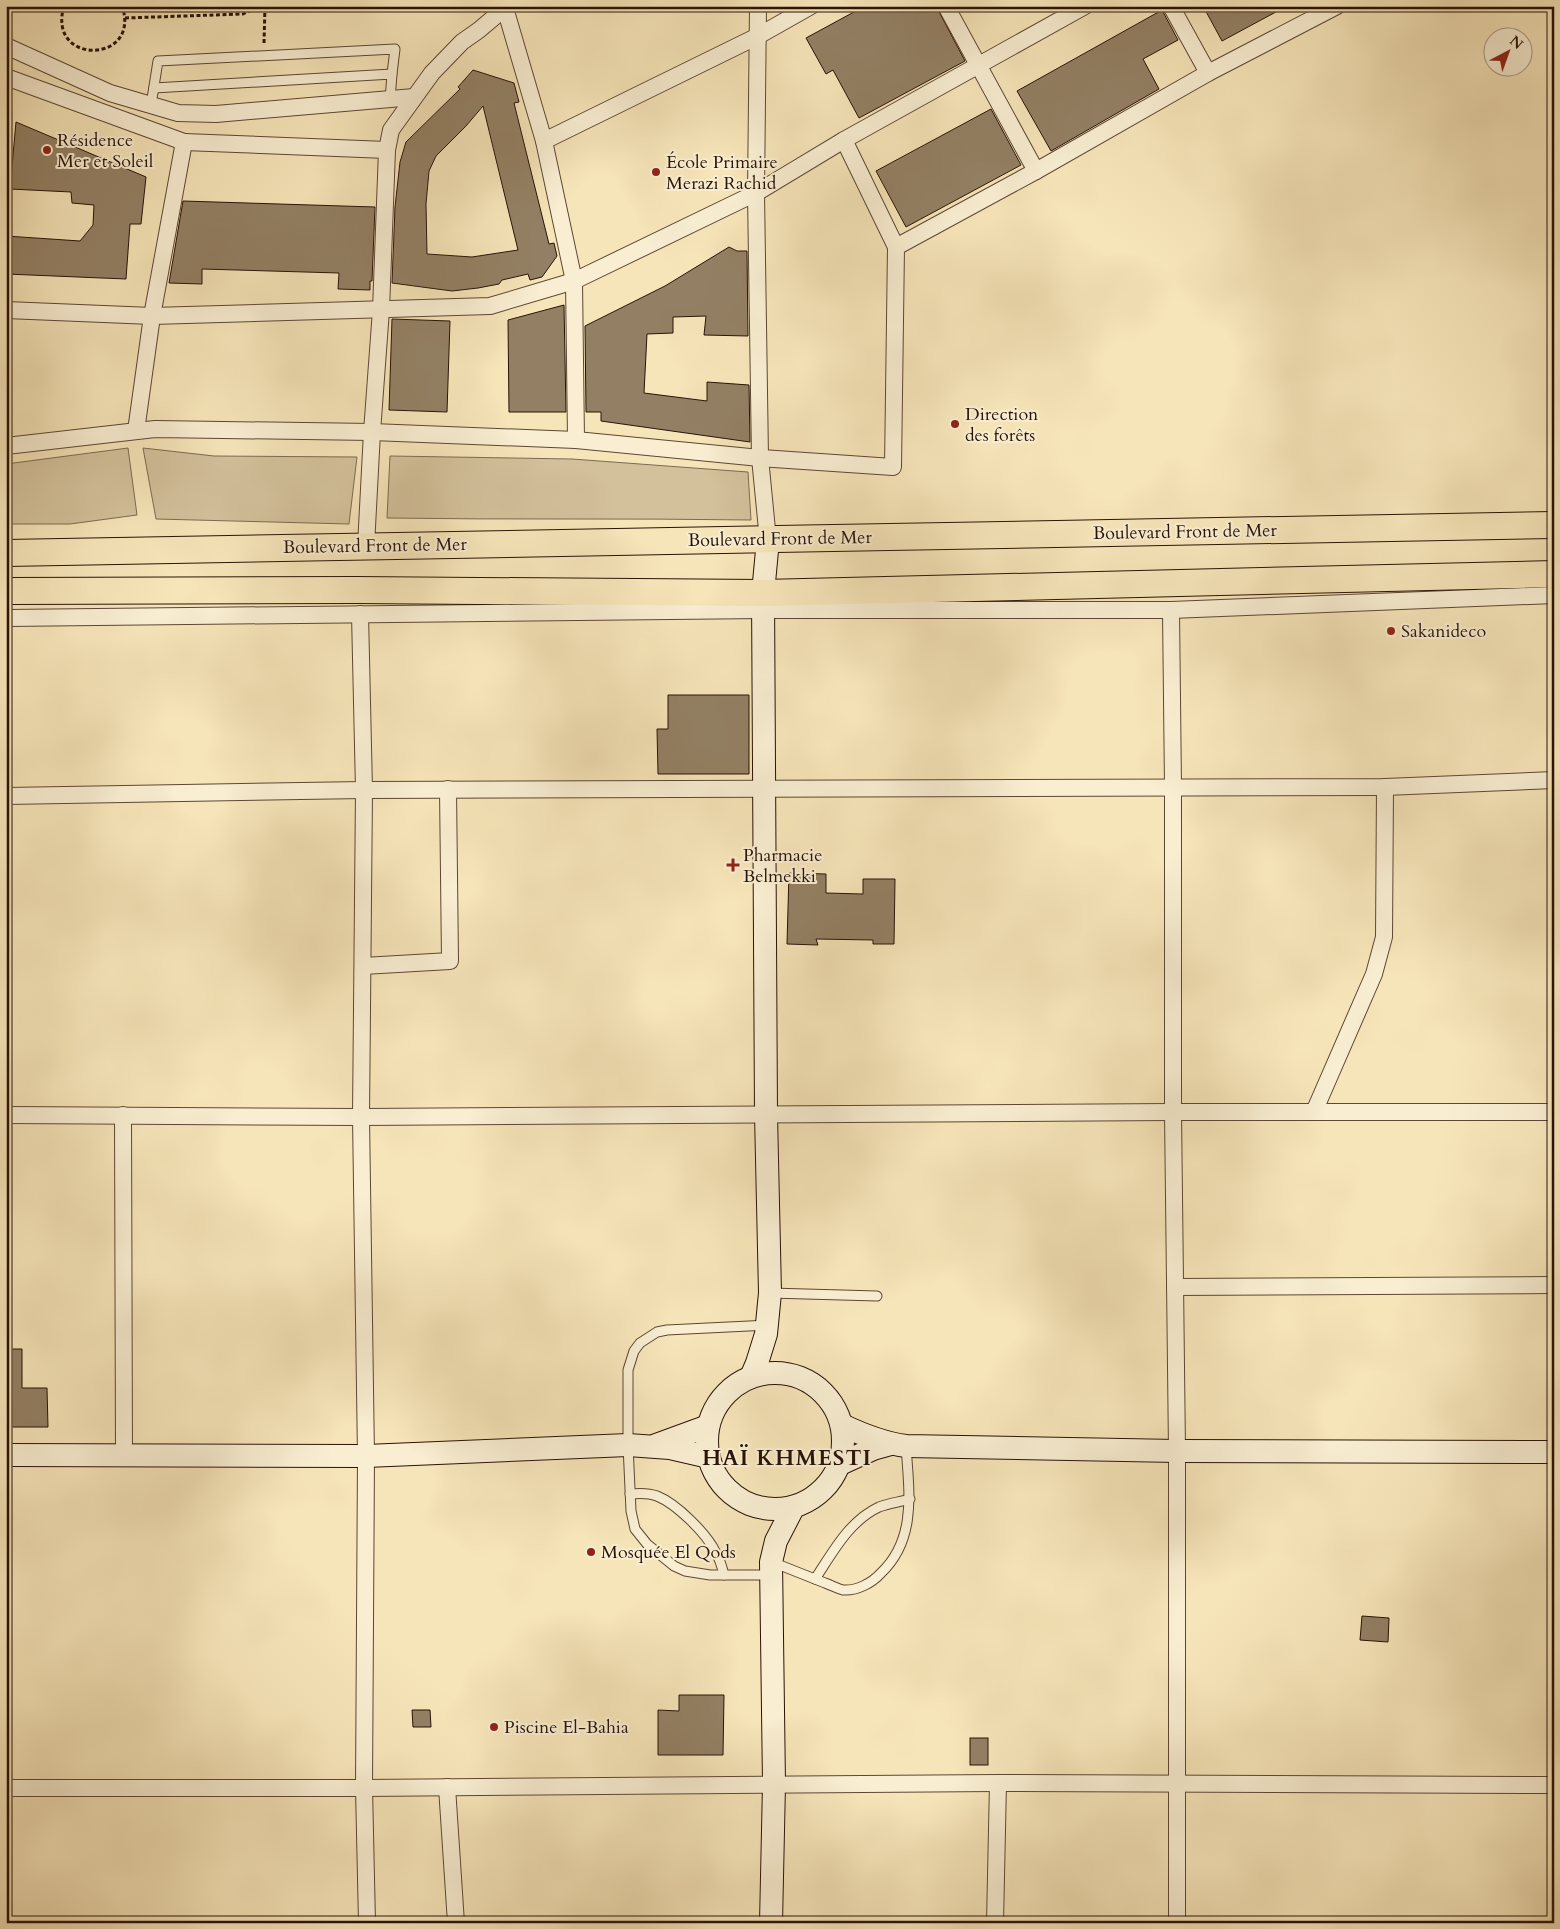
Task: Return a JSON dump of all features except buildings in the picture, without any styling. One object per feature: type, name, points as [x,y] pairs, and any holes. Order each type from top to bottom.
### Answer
[{"type":"main road","name":"Boulevard Front de Mer","points":[[6,552],[1554,525]]},
{"type":"main road","points":[[6,591],[366,590],[763,601],[1554,574]]},
{"type":"street","points":[[751,1377],[767,1330],[770,1293],[766,1114],[763,601],[768,540],[760,458],[756,193],[758,6]]},
{"type":"street","points":[[544,141],[758,36],[811,6]]},
{"type":"street","points":[[946,6],[1036,171]]},
{"type":"street","points":[[6,310],[152,316],[490,306],[574,281],[756,193],[844,140],[1085,6]]},
{"type":"street","points":[[1171,6],[1208,73]]},
{"type":"street","points":[[896,247],[1036,171],[1208,73],[1337,6]]},
{"type":"street","points":[[366,546],[381,310],[387,150],[391,130],[432,73],[462,42],[507,7],[544,141],[574,281],[576,440]]},
{"type":"street","points":[[6,46],[110,93],[178,113],[216,114],[414,97]]},
{"type":"street","points":[[6,77],[184,142],[387,150]]},
{"type":"street","points":[[6,446],[155,429],[372,432],[576,440],[760,458],[893,467],[896,247],[844,140]]},
{"type":"street","points":[[136,431],[152,316],[184,142]]},
{"type":"street","points":[[6,618],[360,614],[763,601],[1171,610],[1554,595]]},
{"type":"street","points":[[1171,610],[1173,1112],[1177,1450],[1177,1923]]},
{"type":"street","points":[[360,614],[364,790],[361,1117],[366,1456],[364,1788],[367,1923]]},
{"type":"street","points":[[6,796],[448,789],[1385,787],[1554,780]]},
{"type":"street","points":[[1314,1112],[1374,974],[1384,937],[1385,787]]},
{"type":"street","points":[[362,966],[450,961],[448,789]]},
{"type":"street","points":[[6,1115],[123,1114],[361,1117],[1173,1112],[1554,1112]]},
{"type":"street","points":[[123,1114],[124,1455]]},
{"type":"street","points":[[1175,1287],[1554,1285]]},
{"type":"street","points":[[767,1330],[789,1374]]},
{"type":"street","points":[[770,1373],[789,1374],[804,1379],[817,1387],[832,1404],[842,1425],[844,1438],[840,1464],[827,1487],[817,1496],[793,1508],[779,1510],[752,1506],[737,1498],[724,1487],[715,1473],[709,1457],[707,1442],[708,1426],[719,1401],[728,1391],[751,1377],[770,1373]]},
{"type":"street","points":[[842,1425],[898,1445]]},
{"type":"street","points":[[650,1446],[708,1426]]},
{"type":"street","points":[[6,1455],[366,1456],[628,1445],[650,1446],[709,1457]]},
{"type":"street","points":[[840,1464],[873,1449],[898,1445],[1177,1450],[1554,1452]]},
{"type":"street","points":[[752,1506],[764,1528],[772,1563],[774,1784],[771,1923]]},
{"type":"street","points":[[772,1563],[781,1530],[793,1508]]},
{"type":"street","points":[[995,1923],[998,1783]]},
{"type":"street","points":[[6,1788],[364,1788],[998,1783],[1554,1785]]},
{"type":"street","points":[[447,1787],[456,1923]]},
{"type":"lane","points":[[152,105],[158,61],[395,49],[390,100]]},
{"type":"lane","points":[[154,88],[392,74]]},
{"type":"lane","points":[[770,1293],[877,1296]]},
{"type":"lane","points":[[767,1330],[667,1330],[657,1332],[640,1343],[634,1351],[628,1370],[630,1494],[632,1520],[640,1537],[646,1544],[674,1566],[697,1574],[724,1575],[772,1563],[843,1590],[860,1588],[876,1579],[889,1566],[904,1540],[910,1499],[898,1445]]},
{"type":"lane","points":[[630,1494],[642,1493],[657,1496],[680,1512],[711,1543],[724,1575]]},
{"type":"lane","points":[[815,1579],[835,1548],[858,1521],[880,1506],[910,1499]]},
{"type":"path","points":[[64,6],[61,17],[62,27],[67,37],[83,50],[93,51],[103,50],[112,45],[122,33],[125,18],[122,6]]},
{"type":"path","points":[[125,18],[243,14],[260,6]]},
{"type":"path","points":[[264,51],[265,6]]},
{"type":"shaded area","points":[[128,448],[137,515],[70,524],[6,524],[6,464]]},
{"type":"shaded area","points":[[143,448],[214,456],[357,457],[349,524],[156,519]]},
{"type":"shaded area","points":[[390,456],[572,459],[748,472],[751,520],[387,518]]},
{"type":"place","name":"Résidence Mer et Soleil","points":[[47,150]]},
{"type":"place","name":"École Primaire Merazi Rachid","points":[[656,172]]},
{"type":"place","name":"Direction des forêts","points":[[955,424]]},
{"type":"place","name":"Sakanideco","points":[[1391,631]]},
{"type":"place","name":"Pharmacie Belmekki","points":[[733,865]]},
{"type":"place","name":"Mosquée El Qods","points":[[591,1552]]},
{"type":"place","name":"Piscine El-Bahia","points":[[494,1727]]},
{"type":"district","name":"HAÏ KHMESTI","points":[[787,1458]]}]
